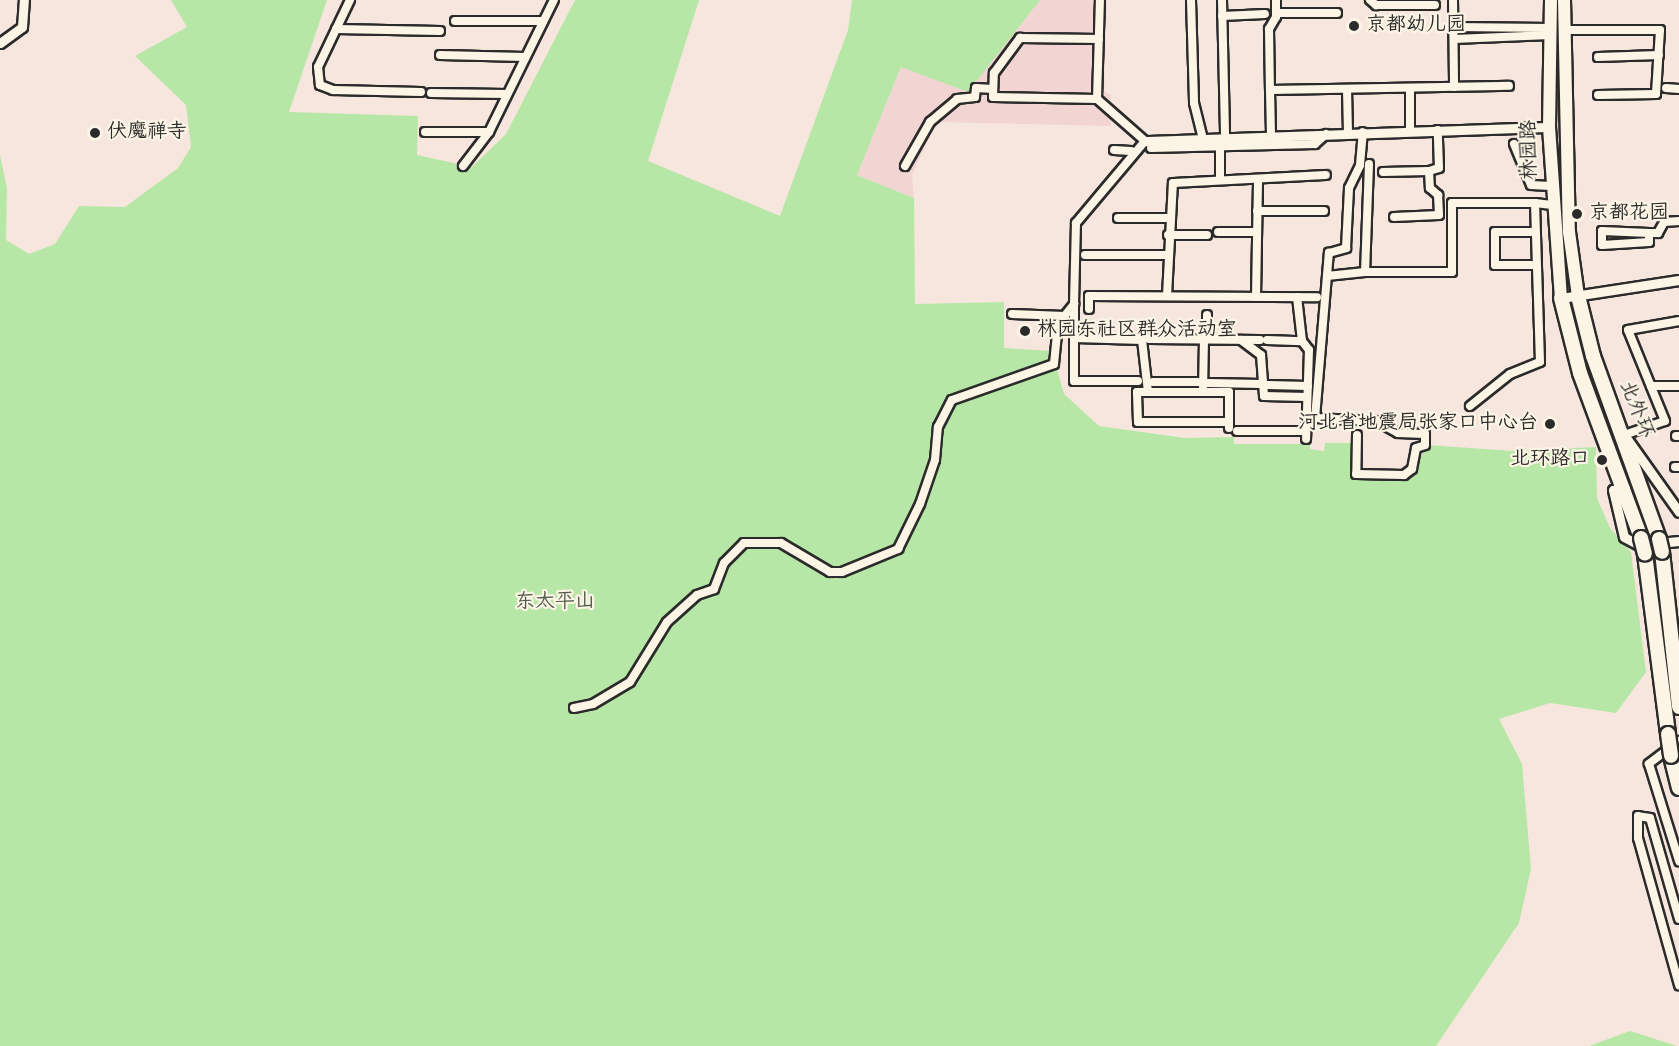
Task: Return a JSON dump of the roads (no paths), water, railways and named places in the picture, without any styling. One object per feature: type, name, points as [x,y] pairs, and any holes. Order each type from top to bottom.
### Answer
[{"type":"highway","name":"北外环","points":[[1578,296],[1593,356],[1624,435],[1660,545],[1679,707]]},
{"type":"highway","name":"北外环","points":[[1561,298],[1580,373],[1641,538],[1673,738]]},
{"type":"highway","points":[[1673,738],[1671,756],[1679,788]]},
{"type":"main road","name":"林园路","points":[[1551,0],[1549,127],[1552,205],[1561,298]]},
{"type":"main road","name":"林园路","points":[[1564,0],[1569,232],[1578,296]]},
{"type":"street","points":[[0,43],[22,27],[24,0]]},
{"type":"street","points":[[350,0],[318,67],[320,85],[333,90],[421,92]]},
{"type":"street","points":[[463,166],[489,132],[554,0]]},
{"type":"street","points":[[1097,99],[1100,0]]},
{"type":"street","points":[[1191,0],[1194,103],[1203,138]]},
{"type":"street","points":[[1222,0],[1225,137]]},
{"type":"street","points":[[1271,135],[1269,29],[1276,13],[1276,0]]},
{"type":"street","points":[[1370,0],[1376,5],[1435,5]]},
{"type":"street","points":[[1453,0],[1454,87]]},
{"type":"street","points":[[1276,13],[1337,13]]},
{"type":"street","points":[[1222,16],[1265,14]]},
{"type":"street","points":[[454,21],[543,21]]},
{"type":"street","points":[[1454,27],[1550,32]]},
{"type":"street","points":[[336,29],[440,31]]},
{"type":"street","points":[[1565,30],[1660,30],[1656,94],[1598,95]]},
{"type":"street","points":[[1454,39],[1550,32]]},
{"type":"street","points":[[1099,39],[1020,39],[994,73],[993,97],[1097,99],[1148,145],[1315,144],[1328,133]]},
{"type":"street","points":[[440,55],[525,57]]},
{"type":"street","points":[[1598,57],[1659,55]]},
{"type":"street","points":[[1270,90],[1509,86]]},
{"type":"street","points":[[905,166],[930,122],[957,99],[975,98],[976,88],[993,88]]},
{"type":"street","points":[[1410,88],[1410,131]]},
{"type":"street","points":[[1666,88],[1679,89]]},
{"type":"street","points":[[1347,89],[1348,133]]},
{"type":"street","points":[[431,93],[506,94]]},
{"type":"street","points":[[1138,381],[1074,381],[1076,223],[1127,162],[1148,145],[1225,137],[1549,127]]},
{"type":"street","points":[[1383,172],[1429,171],[1439,168],[1438,130]]},
{"type":"street","points":[[425,132],[489,132]]},
{"type":"street","points":[[1357,435],[1356,474],[1404,475],[1412,469],[1416,448],[1425,445],[1425,434],[1398,433],[1376,421],[1315,418],[1330,249],[1346,248],[1348,188],[1360,165],[1363,132]]},
{"type":"street","points":[[1514,144],[1531,185],[1551,186]]},
{"type":"street","points":[[1220,146],[1220,179]]},
{"type":"street","points":[[1127,162],[1117,150],[1131,151]]},
{"type":"street","points":[[1365,272],[1369,164]]},
{"type":"street","points":[[1394,217],[1439,215],[1429,171]]},
{"type":"street","points":[[1167,296],[1168,218],[1173,183],[1326,175]]},
{"type":"street","points":[[1256,297],[1258,179]]},
{"type":"street","points":[[1327,276],[1365,272],[1452,272],[1452,203],[1552,205]]},
{"type":"street","points":[[1470,406],[1510,374],[1540,362],[1535,204]]},
{"type":"street","points":[[1257,211],[1324,211]]},
{"type":"street","points":[[1118,218],[1168,218]]},
{"type":"street","points":[[1649,233],[1649,242],[1602,244],[1602,231],[1660,232],[1666,221],[1679,221]]},
{"type":"street","points":[[1218,232],[1257,232]]},
{"type":"street","points":[[1531,232],[1495,232],[1495,265],[1536,265]]},
{"type":"street","points":[[1168,235],[1207,235]]},
{"type":"street","points":[[1085,255],[1168,255]]},
{"type":"street","points":[[1561,298],[1679,280]]},
{"type":"street","points":[[1089,309],[1089,296],[1317,297]]},
{"type":"street","points":[[1297,297],[1302,341],[1309,350],[1308,386],[1307,397],[1306,435],[1231,427],[1138,422],[1137,392],[1205,386],[1265,384],[1308,386]]},
{"type":"street","points":[[574,708],[593,704],[630,682],[667,622],[697,595],[714,589],[724,563],[744,543],[781,543],[830,572],[842,572],[898,549],[935,460],[945,408],[960,393],[1007,385],[1051,366],[1058,324],[1074,304]]},
{"type":"street","points":[[1012,314],[1065,316]]},
{"type":"street","points":[[1205,386],[1207,315]]},
{"type":"street","points":[[1679,321],[1628,330],[1665,421],[1624,435],[1679,512]]},
{"type":"street","points":[[1075,338],[1142,339],[1148,392]]},
{"type":"street","points":[[1149,339],[1302,341]]},
{"type":"street","points":[[1241,340],[1261,356],[1265,384],[1264,396],[1307,397]]},
{"type":"street","points":[[1153,382],[1205,386],[1229,392],[1231,427]]},
{"type":"street","points":[[1651,386],[1679,386]]},
{"type":"street","points":[[1624,488],[1613,490],[1624,537],[1639,545],[1679,541]]},
{"type":"street","points":[[1673,738],[1649,764],[1679,861]]},
{"type":"street","points":[[1679,919],[1650,818],[1638,816],[1638,838],[1679,985]]},
{"type":"place","name":"京都幼儿园","points":[[1354,26]]},
{"type":"place","name":"伏魔禅寺","points":[[95,133]]},
{"type":"place","name":"京都花园","points":[[1577,214]]},
{"type":"place","name":"林园东社区群众活动室","points":[[1025,331]]},
{"type":"place","name":"河北省地震局张家口中心台","points":[[1550,424]]},
{"type":"place","name":"北环路口","points":[[1602,460]]},
{"type":"park label","name":"东太平山","points":[[555,603]]}]
